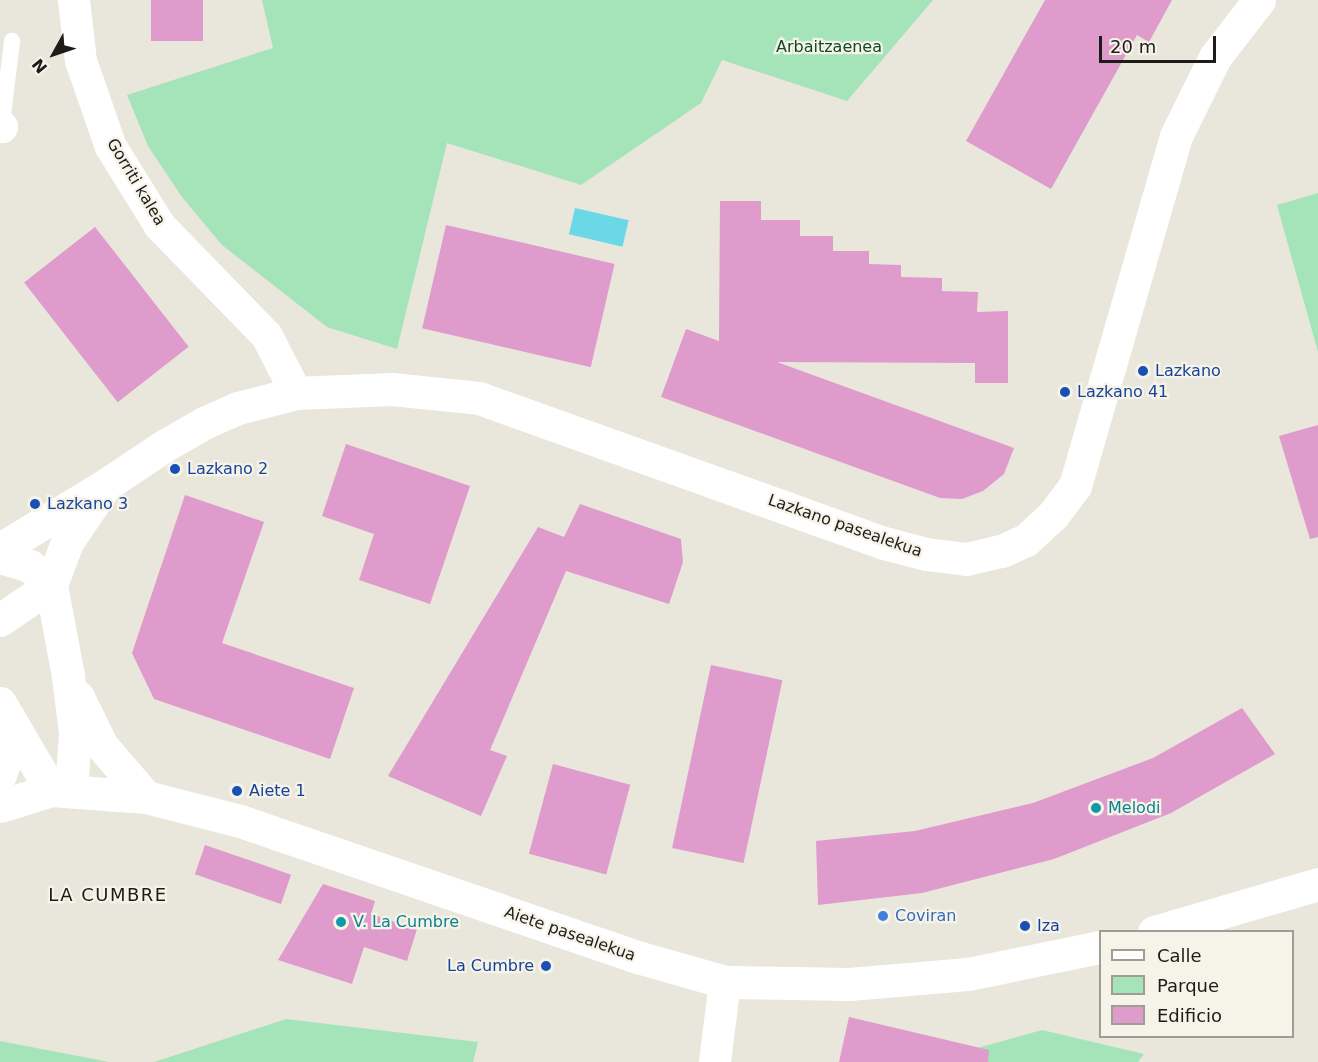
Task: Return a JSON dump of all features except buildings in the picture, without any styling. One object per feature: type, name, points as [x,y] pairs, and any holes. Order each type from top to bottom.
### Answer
[{"type":"street","name":"Gorriti kalea","points":[[74,0],[81,61],[111,147],[160,226],[267,336],[297,393]]},
{"type":"street","name":"Lazkano pasealekua","points":[[0,549],[104,486],[164,446],[204,423],[238,408],[297,393],[392,389],[479,398],[884,543],[926,554],[966,559],[1002,551],[1026,540],[1053,515],[1075,486],[1176,136],[1215,57],[1259,0]]},
{"type":"street","points":[[61,790],[75,733],[68,676],[51,585],[67,542],[104,486]]},
{"type":"street","points":[[0,557],[30,566],[51,585]]},
{"type":"street","points":[[0,620],[51,585]]},
{"type":"street","points":[[68,676],[102,746],[146,797]]},
{"type":"street","points":[[3,708],[61,790]]},
{"type":"street","points":[[0,775],[4,763],[3,708]]},
{"type":"street","points":[[0,806],[61,790]]},
{"type":"street","name":"Aiete pasealekua","points":[[61,790],[146,797],[240,821],[641,958],[724,982],[849,984],[968,974],[1099,947]]},
{"type":"street","points":[[1161,930],[1318,884]]},
{"type":"street","points":[[715,1062],[724,982]]},
{"type":"lane","points":[[1,130],[12,41]]},
{"type":"green space","name":"Arbaitzaenea","points":[[262,0],[933,0],[847,101],[722,60],[701,103],[581,185],[447,143],[397,349],[327,327],[222,245],[182,197],[148,146],[127,95],[273,48]]},
{"type":"green space","points":[[1318,193],[1318,352],[1277,205]]},
{"type":"green space","points":[[286,1019],[478,1042],[473,1062],[154,1062]]},
{"type":"green space","points":[[1042,1030],[1144,1054],[1138,1062],[945,1062],[945,1057]]},
{"type":"green space","points":[[0,1041],[109,1062],[0,1062]]},
{"type":"water","points":[[575,208],[629,220],[623,247],[569,234]]},
{"type":"place","name":"Lazkano","points":[[1143,371]]},
{"type":"place","name":"Lazkano 41","points":[[1065,392]]},
{"type":"place","name":"Lazkano 2","points":[[175,469]]},
{"type":"place","name":"Lazkano 3","points":[[35,504]]},
{"type":"place","name":"Aiete 1","points":[[237,791]]},
{"type":"place","name":"Melodi","points":[[1096,808]]},
{"type":"place","name":"Coviran","points":[[883,916]]},
{"type":"place","name":"V. La Cumbre","points":[[341,922]]},
{"type":"place","name":"Iza","points":[[1025,926]]},
{"type":"place","name":"La Cumbre","points":[[546,966]]},
{"type":"district","name":"LA CUMBRE","points":[[108,895]]}]
